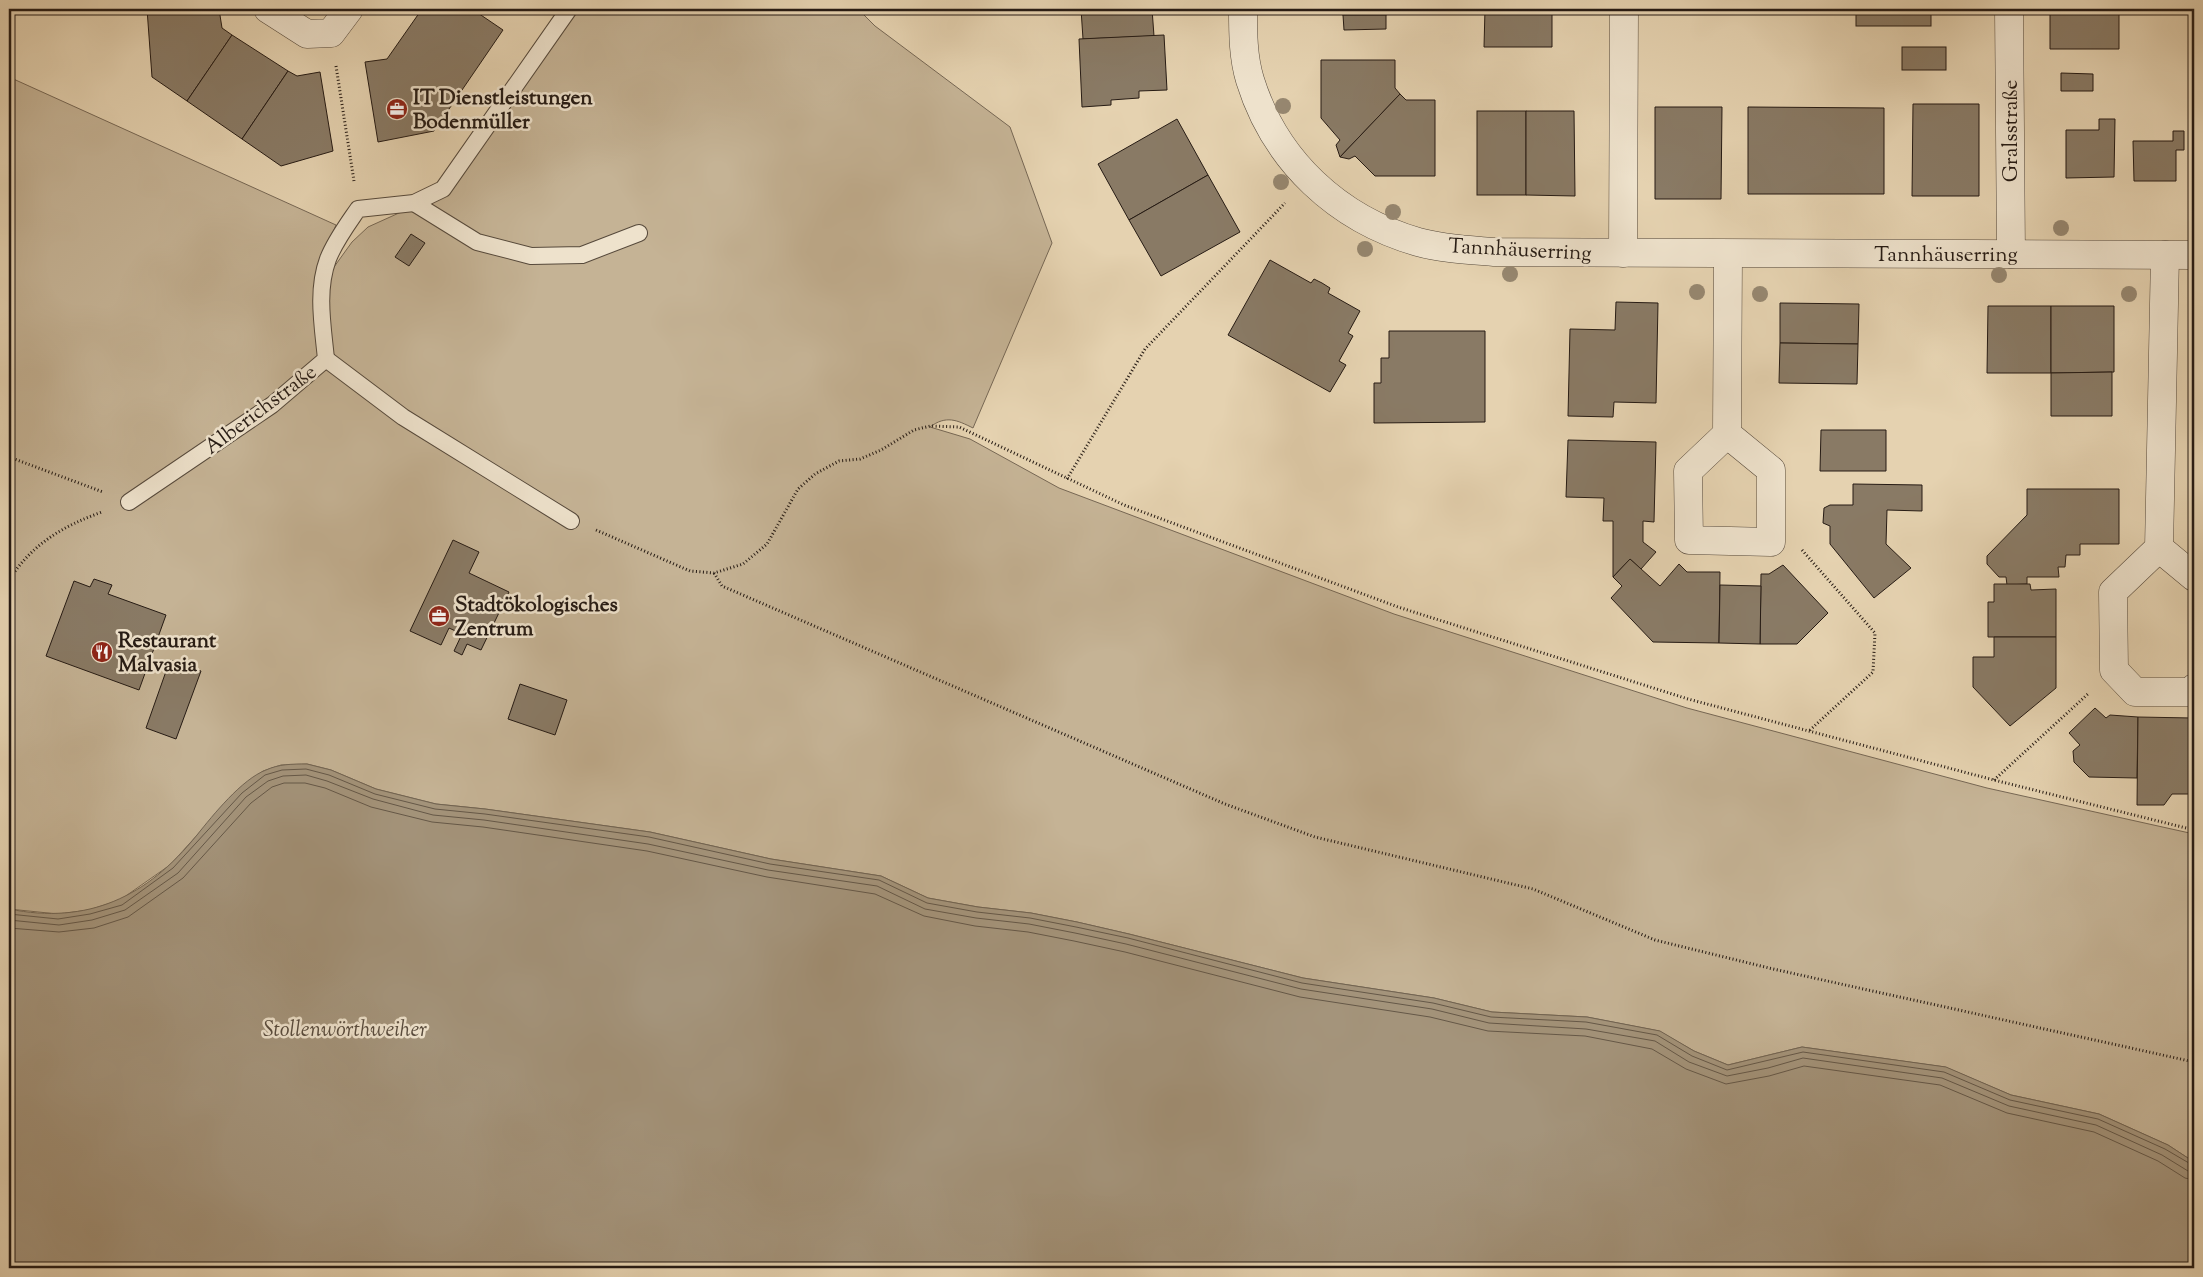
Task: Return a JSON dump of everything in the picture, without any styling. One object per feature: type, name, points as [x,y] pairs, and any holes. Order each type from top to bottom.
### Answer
[{"type":"street","points":[[268,9],[308,34],[331,33],[349,9]]},
{"type":"street","name":"Tannhäuserring","points":[[1243,9],[1244,44],[1250,80],[1279,143],[1332,201],[1387,232],[1420,242],[1494,252],[2194,255]]},
{"type":"street","points":[[1623,253],[1624,9]]},
{"type":"street","name":"Gralsstraße","points":[[2009,9],[2011,254]]},
{"type":"street","points":[[1727,434],[1771,470],[1771,542],[1688,540],[1688,471],[1727,434],[1728,254]]},
{"type":"street","points":[[2164,255],[2159,548],[2113,592],[2114,670],[2134,692],[2192,692],[2194,688]]},
{"type":"street","points":[[2159,548],[2194,577]]},
{"type":"lane","points":[[358,210],[414,204],[443,189],[569,9]]},
{"type":"lane","points":[[414,204],[478,242],[531,256],[582,255],[638,233]]},
{"type":"lane","name":"Alberichstraße","points":[[129,502],[272,404],[326,359],[322,294],[327,260],[342,232],[358,210]]},
{"type":"lane","points":[[326,359],[403,417],[571,521]]},
{"type":"path","points":[[331,33],[358,210]]},
{"type":"path","points":[[1067,479],[1145,349],[1309,178]]},
{"type":"path","points":[[571,521],[613,536],[690,572],[714,573],[743,564],[767,544],[798,489],[815,474],[839,461],[860,458],[881,450],[914,430],[930,426],[959,426],[1124,505],[1398,607],[1688,699],[1994,780],[2194,830]]},
{"type":"path","points":[[9,456],[129,502]]},
{"type":"path","points":[[9,580],[33,551],[55,533],[80,520],[129,502]]},
{"type":"path","points":[[1771,542],[1798,546],[1875,634],[1873,672],[1808,731]]},
{"type":"path","points":[[714,573],[722,586],[1225,804],[1315,837],[1533,889],[1655,940],[1773,969],[2194,1062]]},
{"type":"path","points":[[1994,780],[2114,670]]},
{"type":"shaded area","points":[[569,9],[858,9],[875,26],[1010,127],[1052,243],[973,428],[952,420],[941,421],[930,427],[970,439],[1059,488],[1394,614],[1687,708],[1987,788],[2194,834],[2194,1162],[2168,1145],[2099,1114],[2011,1095],[1945,1067],[1802,1047],[1728,1065],[1694,1051],[1659,1031],[1587,1017],[1492,1012],[1434,998],[1303,978],[1077,922],[1031,913],[978,907],[928,898],[881,876],[771,859],[650,832],[436,804],[376,789],[331,770],[307,764],[281,765],[263,771],[239,789],[170,865],[120,900],[89,910],[58,914],[9,909],[9,77],[336,225],[320,266],[334,267],[352,242],[368,227],[410,208],[443,189]]},
{"type":"water","name":"Stollenwörthweiher","points":[[291,764],[307,764],[331,770],[376,789],[436,804],[650,832],[771,859],[881,876],[928,898],[978,907],[1031,913],[1077,922],[1303,978],[1434,998],[1492,1012],[1587,1017],[1660,1031],[1694,1051],[1728,1065],[1802,1047],[1946,1067],[2011,1095],[2099,1114],[2168,1145],[2194,1162],[2194,1268],[9,1268],[9,909],[38,913],[65,913],[90,909],[114,901],[136,890],[158,875],[178,857],[220,808],[247,781],[266,770],[276,767]]},
{"type":"building","points":[[147,9],[219,9],[222,28],[232,35],[187,101],[152,77]]},
{"type":"building","points":[[422,9],[472,9],[503,30],[434,131],[378,142],[365,62],[387,59]]},
{"type":"building","points":[[1081,9],[1152,9],[1154,36],[1083,39]]},
{"type":"building","points":[[1343,9],[1386,9],[1386,15],[1343,15]]},
{"type":"building","points":[[1485,9],[1552,9],[1552,47],[1484,47]]},
{"type":"building","points":[[1856,9],[1931,9],[1931,26],[1856,26]]},
{"type":"building","points":[[2050,9],[2129,9],[2129,14],[2119,14],[2119,49],[2050,49]]},
{"type":"building","points":[[1343,15],[1386,15],[1386,29],[1344,30]]},
{"type":"building","points":[[232,35],[288,71],[242,139],[187,101]]},
{"type":"building","points":[[1164,35],[1167,90],[1139,91],[1139,98],[1111,100],[1111,105],[1082,107],[1079,39]]},
{"type":"building","points":[[1902,47],[1946,47],[1946,70],[1902,70]]},
{"type":"building","points":[[1321,60],[1395,60],[1395,88],[1400,94],[1340,157],[1336,145],[1340,140],[1321,118]]},
{"type":"building","points":[[288,71],[297,76],[320,72],[333,151],[281,166],[242,139]]},
{"type":"building","points":[[2061,73],[2093,74],[2093,91],[2061,91]]},
{"type":"building","points":[[1400,94],[1406,100],[1435,100],[1435,176],[1375,176],[1355,156],[1349,159],[1340,157]]},
{"type":"building","points":[[1913,104],[1979,104],[1979,196],[1912,196]]},
{"type":"building","points":[[1655,107],[1722,107],[1721,199],[1655,199]]},
{"type":"building","points":[[1748,107],[1884,108],[1884,194],[1748,194]]},
{"type":"building","points":[[1477,111],[1526,111],[1526,195],[1477,195]]},
{"type":"building","points":[[1526,111],[1574,111],[1575,196],[1526,195]]},
{"type":"building","points":[[1177,119],[1208,175],[1129,220],[1098,164]]},
{"type":"building","points":[[2099,119],[2115,119],[2114,177],[2066,178],[2066,130],[2099,130]]},
{"type":"building","points":[[2173,131],[2184,131],[2184,150],[2176,150],[2176,181],[2134,181],[2133,141],[2173,141]]},
{"type":"building","points":[[1208,175],[1240,232],[1161,276],[1129,220]]},
{"type":"building","points":[[411,234],[425,243],[409,266],[395,257]]},
{"type":"building","points":[[1270,260],[1311,283],[1314,279],[1322,283],[1330,288],[1328,293],[1360,311],[1348,333],[1353,336],[1339,361],[1346,365],[1330,392],[1228,335]]},
{"type":"building","points":[[1616,302],[1658,303],[1656,403],[1614,402],[1613,417],[1568,416],[1570,329],[1615,330]]},
{"type":"building","points":[[1780,303],[1859,304],[1858,344],[1780,343]]},
{"type":"building","points":[[1988,306],[2051,306],[2051,373],[1987,373]]},
{"type":"building","points":[[2051,306],[2114,306],[2114,372],[2051,373]]},
{"type":"building","points":[[1389,331],[1485,331],[1485,422],[1374,423],[1374,383],[1381,383],[1381,358],[1389,358]]},
{"type":"building","points":[[1780,343],[1858,344],[1857,384],[1779,383]]},
{"type":"building","points":[[2112,372],[2112,416],[2051,416],[2051,373]]},
{"type":"building","points":[[2189,417],[2194,417],[2194,463],[2189,463]]},
{"type":"building","points":[[1821,430],[1886,430],[1886,471],[1820,471]]},
{"type":"building","points":[[1568,440],[1656,442],[1654,522],[1643,521],[1643,542],[1656,552],[1641,569],[1630,559],[1613,577],[1613,521],[1603,521],[1604,498],[1566,497]]},
{"type":"building","points":[[2189,463],[2194,463],[2194,509],[2189,509]]},
{"type":"building","points":[[1853,484],[1922,485],[1922,511],[1887,510],[1886,544],[1911,568],[1874,598],[1830,544],[1830,526],[1823,523],[1824,508],[1830,505],[1853,505]]},
{"type":"building","points":[[2027,489],[2119,489],[2119,544],[2080,544],[2080,555],[2066,555],[2065,567],[2058,567],[2059,577],[2027,577],[2027,584],[2007,585],[2006,577],[1999,577],[1987,564],[1987,556],[2027,515]]},
{"type":"building","points":[[453,540],[479,552],[469,573],[509,592],[481,650],[467,644],[462,655],[454,651],[462,634],[449,628],[441,645],[410,631]]},
{"type":"building","points":[[1630,559],[1660,586],[1679,564],[1687,572],[1720,572],[1719,643],[1653,642],[1611,598],[1622,586],[1613,577]]},
{"type":"building","points":[[1783,565],[1828,613],[1797,644],[1760,644],[1761,574],[1769,574]]},
{"type":"building","points":[[94,579],[112,585],[108,594],[166,615],[139,690],[46,656],[74,581],[90,587]]},
{"type":"building","points":[[1994,584],[2030,584],[2031,590],[2056,589],[2056,637],[1988,637],[1988,602],[1994,602]]},
{"type":"building","points":[[1720,585],[1761,586],[1760,644],[1719,643]]},
{"type":"building","points":[[1994,637],[2056,637],[2056,688],[2010,726],[1973,687],[1973,657],[1994,657]]},
{"type":"building","points":[[170,660],[201,671],[176,739],[146,728]]},
{"type":"building","points":[[520,684],[567,700],[555,735],[508,719]]},
{"type":"building","points":[[2095,708],[2106,718],[2110,715],[2138,717],[2137,778],[2089,777],[2074,762],[2073,751],[2080,745],[2069,733]]},
{"type":"building","points":[[2138,717],[2192,718],[2191,794],[2172,794],[2164,805],[2137,805]]},
{"type":"building","points":[[2192,718],[2194,718],[2194,794],[2191,794]]},
{"type":"place","name":"IT Dienstleistungen Bodenmüller","points":[[397,109]]},
{"type":"place","name":"Stadtökologisches Zentrum","points":[[439,616]]},
{"type":"place","name":"Restaurant Malvasia","points":[[102,652]]}]
